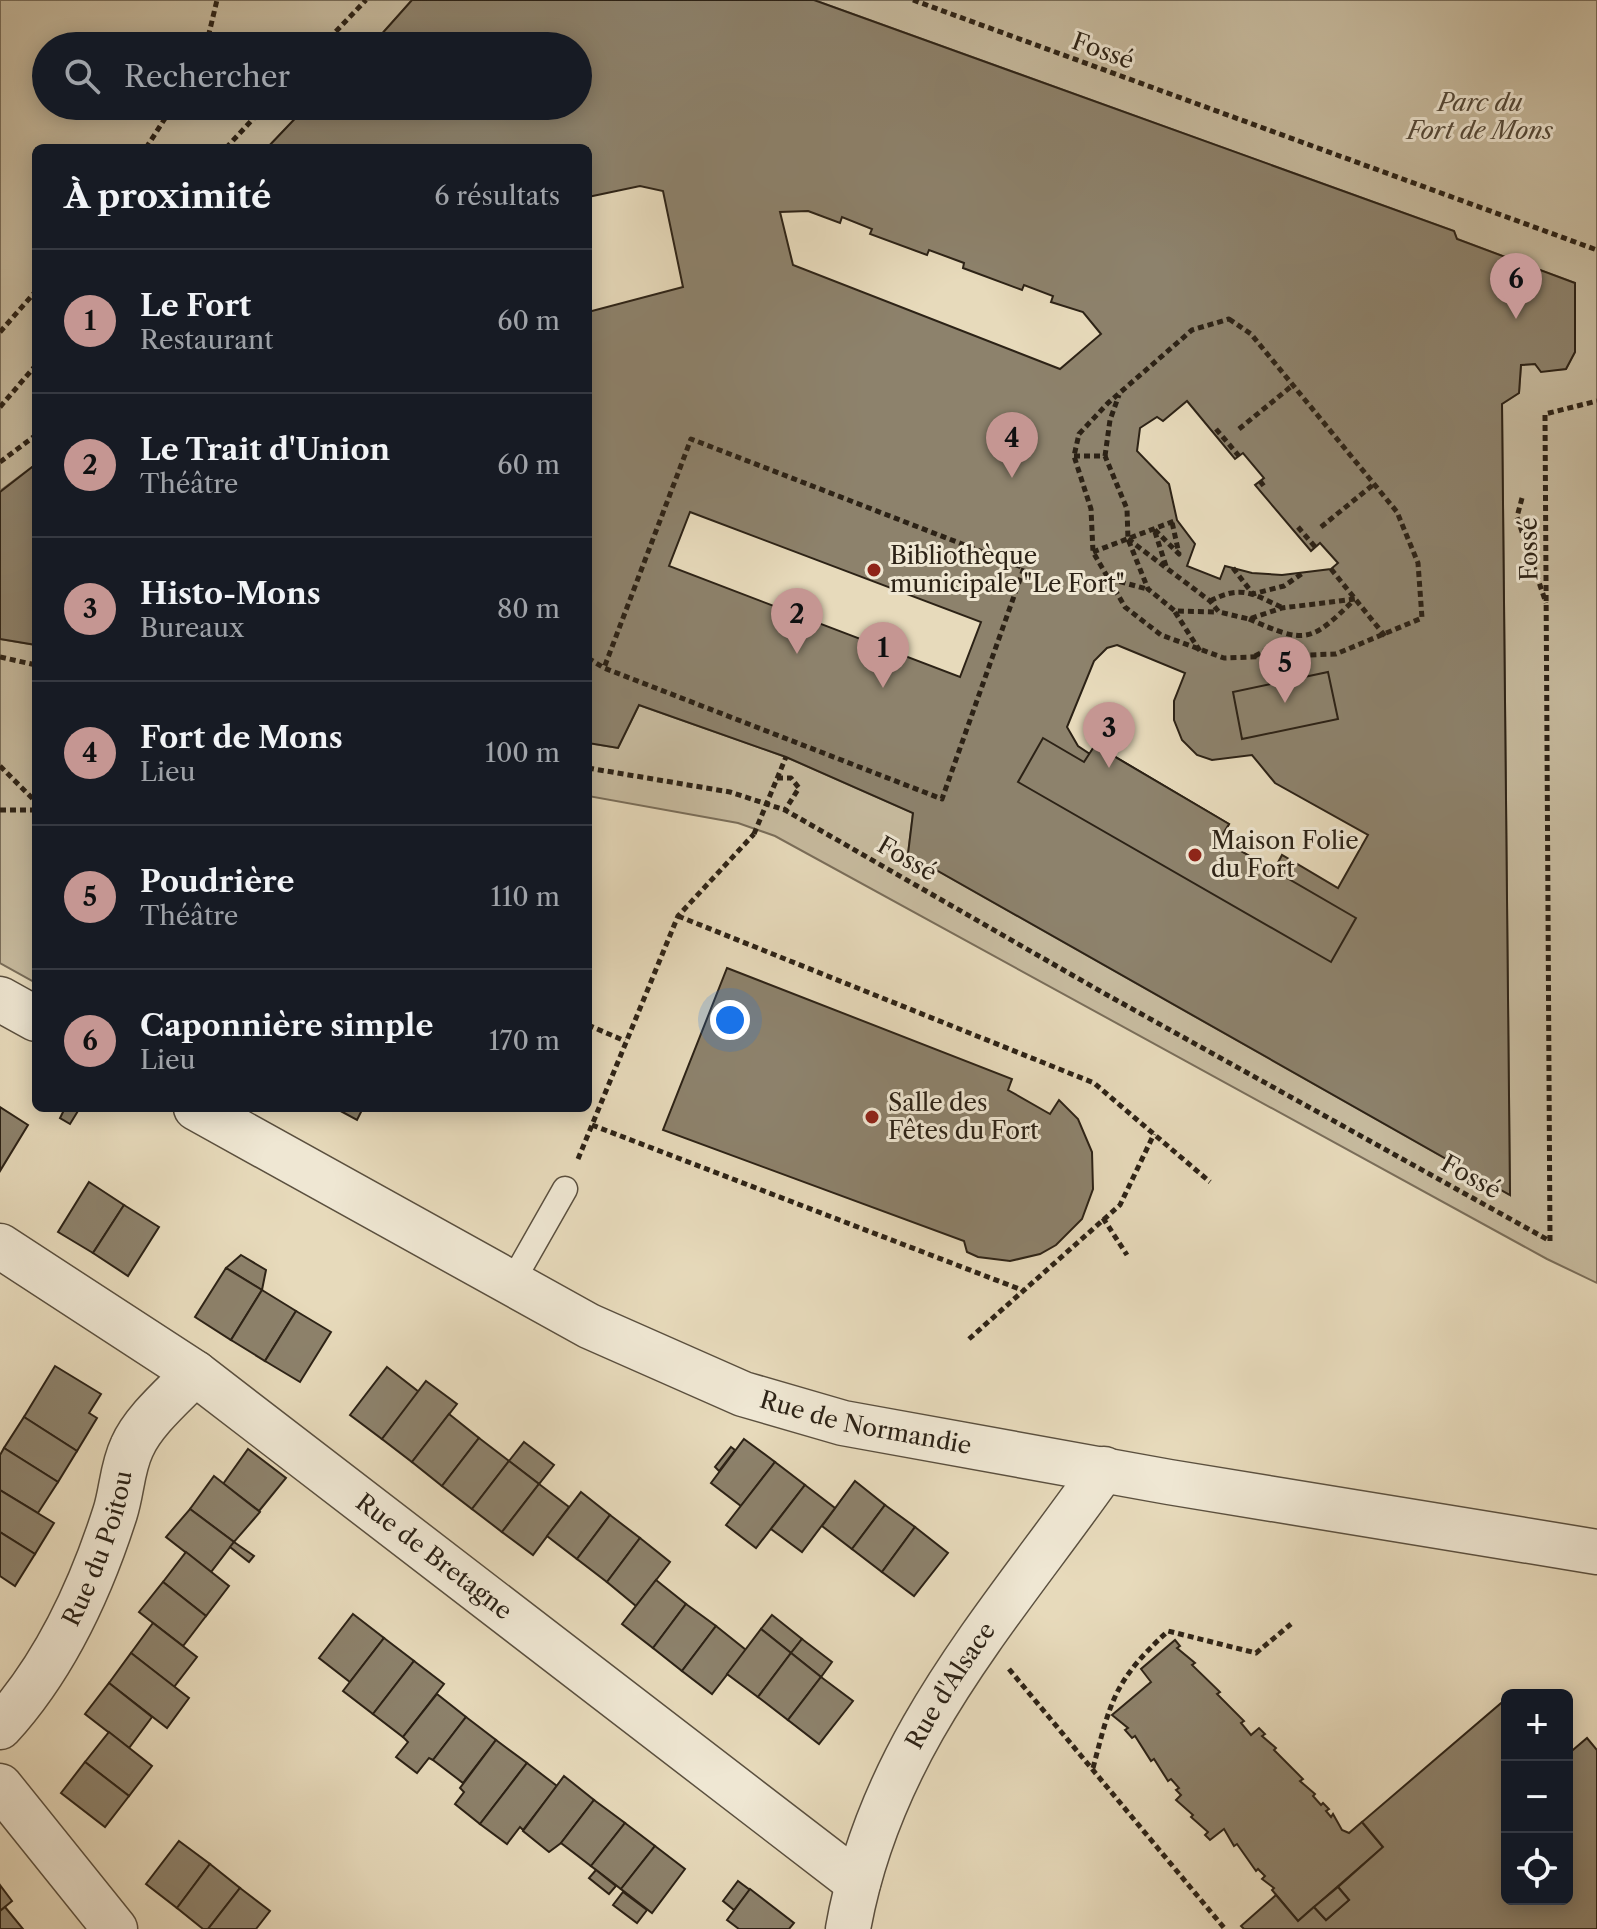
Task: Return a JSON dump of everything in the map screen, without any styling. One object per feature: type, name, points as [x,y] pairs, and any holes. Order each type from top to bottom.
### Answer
[{"type":"street","points":[[0,999],[32,1017]]},
{"type":"street","name":"Rue de Normandie","points":[[203,1112],[511,1284],[642,1352],[769,1403],[843,1423],[1597,1552]]},
{"type":"street","name":"Rue de Bretagne","points":[[0,1246],[195,1373],[858,1883]]},
{"type":"street","name":"Rue du Poitou","points":[[0,1727],[16,1710],[61,1637],[92,1575],[116,1509],[132,1445],[195,1373]]},
{"type":"street","name":"Rue d'Alsace","points":[[848,1929],[858,1883],[892,1783],[930,1710],[1104,1469]]},
{"type":"street","points":[[0,1786],[115,1929]]},
{"type":"lane","points":[[511,1284],[565,1189]]},
{"type":"path","points":[[209,32],[217,0]]},
{"type":"path","points":[[335,32],[366,0]]},
{"type":"path","name":"Fossé","points":[[913,0],[1597,250]]},
{"type":"path","points":[[149,144],[164,120]]},
{"type":"path","points":[[229,144],[251,120]]},
{"type":"path","points":[[233,144],[234,138]]},
{"type":"path","points":[[0,332],[32,296]]},
{"type":"path","points":[[1229,319],[1251,334],[1374,484],[1402,523],[1418,563],[1422,618],[1336,654],[1224,658],[1161,635],[1125,607],[1093,552],[1091,509],[1074,456],[1079,434],[1119,393],[1192,330],[1229,319]]},
{"type":"path","points":[[0,407],[32,370]]},
{"type":"path","points":[[1239,429],[1293,385]]},
{"type":"path","points":[[1119,393],[1110,420],[1105,456],[1127,509],[1128,539],[1148,589]]},
{"type":"path","name":"Fossé","points":[[592,769],[730,792],[785,810],[1100,991],[1550,1241],[1545,414],[1597,401]]},
{"type":"path","points":[[1216,429],[1239,456]]},
{"type":"path","points":[[0,462],[32,438]]},
{"type":"path","points":[[592,660],[604,668],[942,799],[1024,568],[691,439],[604,668]]},
{"type":"path","points":[[1074,456],[1105,456]]},
{"type":"path","points":[[1260,481],[1266,489]]},
{"type":"path","points":[[1321,527],[1374,484]]},
{"type":"path","points":[[1522,498],[1517,517],[1548,609]]},
{"type":"path","points":[[1093,552],[1175,521],[1179,554],[1154,529]]},
{"type":"path","points":[[1298,527],[1316,548]]},
{"type":"path","points":[[1154,529],[1166,567]]},
{"type":"path","points":[[1128,539],[1210,601],[1219,612]]},
{"type":"path","points":[[1233,568],[1253,594]]},
{"type":"path","points":[[1331,569],[1385,636]]},
{"type":"path","points":[[1253,594],[1284,586],[1303,573]]},
{"type":"path","points":[[1109,579],[1148,589],[1175,611],[1200,651]]},
{"type":"path","points":[[1210,601],[1233,590],[1253,594],[1282,608]]},
{"type":"path","points":[[1249,619],[1282,608],[1355,599]]},
{"type":"path","points":[[1250,658],[1290,637],[1322,631],[1355,599]]},
{"type":"path","points":[[1175,611],[1219,612],[1249,619],[1290,637]]},
{"type":"path","points":[[0,657],[32,664]]},
{"type":"path","points":[[565,1189],[678,916],[754,834],[786,757]]},
{"type":"path","points":[[0,766],[32,798]]},
{"type":"path","points":[[777,778],[791,778],[799,788],[785,810]]},
{"type":"path","points":[[0,810],[32,810]]},
{"type":"path","points":[[678,916],[1094,1083],[1210,1182]]},
{"type":"path","points":[[592,1027],[625,1041]]},
{"type":"path","points":[[592,1125],[1022,1290]]},
{"type":"path","points":[[969,1339],[1120,1205],[1154,1134]]},
{"type":"path","points":[[1103,1218],[1127,1255]]},
{"type":"path","points":[[1093,1769],[1112,1697],[1135,1661],[1168,1631],[1256,1653],[1291,1624]]},
{"type":"path","points":[[982,1637],[1221,1928]]},
{"type":"green space","points":[[0,0],[412,0],[383,32],[32,32],[32,120],[294,120],[271,144],[32,144],[32,467],[0,491]]},
{"type":"green space","name":"Parc du Fort de Mons","points":[[814,0],[1597,0],[1597,1283],[1547,1259],[775,836],[738,823],[592,797],[592,744],[618,748],[639,705],[786,757],[913,813],[908,854],[1510,1195],[1502,404],[1519,393],[1521,365],[1535,364],[1541,371],[1566,369],[1575,352],[1575,283],[1457,239],[1454,231]]},
{"type":"green space","points":[[0,639],[32,644],[32,981],[0,963]]},
{"type":"building","points":[[412,0],[814,0],[1454,231],[1457,239],[1575,283],[1575,352],[1566,369],[1541,372],[1535,364],[1521,365],[1519,393],[1502,404],[1510,1195],[908,854],[913,813],[786,757],[639,705],[618,748],[592,744],[592,311],[683,287],[663,191],[640,186],[592,196],[592,144],[271,144],[294,120],[592,120],[592,32],[383,32]],"holes":[[[808,211],[840,223],[842,217],[872,229],[870,234],[927,255],[929,250],[964,263],[963,268],[1022,290],[1024,285],[1053,296],[1051,302],[1083,312],[1101,334],[1060,369],[793,265],[780,212]],[[1187,401],[1235,459],[1243,453],[1264,478],[1255,485],[1311,551],[1320,543],[1338,563],[1331,569],[1282,575],[1252,573],[1225,566],[1220,579],[1187,566],[1195,544],[1177,520],[1169,484],[1137,451],[1140,428],[1157,417],[1163,421]],[[690,512],[981,622],[960,677],[669,566]],[[1117,645],[1185,673],[1174,701],[1174,720],[1182,740],[1197,755],[1212,760],[1252,755],[1275,783],[1368,835],[1338,888],[1282,855],[1274,870],[1220,839],[1229,824],[1095,745],[1090,754],[1078,746],[1067,727],[1094,661],[1107,648]]]},
{"type":"building","points":[[32,467],[32,644],[0,639],[0,492]]},
{"type":"building","points":[[1328,672],[1338,719],[1242,739],[1233,692]]},
{"type":"building","name":"Maison Folie du Fort","points":[[1043,738],[1084,762],[1095,745],[1229,824],[1220,839],[1356,918],[1331,962],[1018,782]]},
{"type":"building","name":"Salle des Fêtes du Fort","points":[[727,968],[1012,1079],[1008,1090],[1050,1114],[1059,1100],[1078,1119],[1092,1152],[1093,1189],[1082,1219],[1056,1245],[1040,1254],[1010,1261],[978,1257],[967,1252],[964,1241],[663,1130]]},
{"type":"building","points":[[0,1107],[28,1125],[0,1171]]},
{"type":"building","points":[[63,1112],[77,1112],[70,1124],[60,1118]]},
{"type":"building","points":[[342,1112],[361,1112],[357,1120]]},
{"type":"building","points":[[89,1182],[124,1205],[93,1253],[58,1232]]},
{"type":"building","points":[[124,1205],[159,1227],[128,1276],[93,1253]]},
{"type":"building","points":[[241,1255],[266,1270],[262,1290],[226,1268]]},
{"type":"building","points":[[226,1268],[262,1290],[231,1340],[195,1317]]},
{"type":"building","points":[[262,1290],[296,1311],[265,1361],[231,1340]]},
{"type":"building","points":[[296,1311],[331,1332],[300,1382],[265,1361]]},
{"type":"building","points":[[55,1366],[101,1394],[89,1413],[97,1418],[77,1451],[24,1417]]},
{"type":"building","points":[[387,1367],[419,1392],[382,1439],[350,1415]]},
{"type":"building","points":[[426,1381],[457,1404],[412,1462],[382,1439]]},
{"type":"building","points":[[449,1414],[479,1438],[442,1486],[412,1462]]},
{"type":"building","points":[[24,1417],[77,1451],[58,1482],[4,1448]]},
{"type":"building","points":[[479,1438],[509,1461],[472,1509],[442,1486]]},
{"type":"building","points":[[744,1439],[775,1462],[741,1506],[711,1483]]},
{"type":"building","points":[[524,1442],[554,1465],[539,1484],[509,1461]]},
{"type":"building","points":[[731,1447],[735,1450],[719,1471],[715,1467]]},
{"type":"building","points":[[4,1448],[58,1482],[38,1513],[0,1490],[0,1455]]},
{"type":"building","points":[[248,1449],[286,1478],[259,1511],[223,1484]]},
{"type":"building","points":[[509,1461],[539,1484],[502,1532],[472,1509]]},
{"type":"building","points":[[775,1462],[805,1485],[756,1548],[726,1525]]},
{"type":"building","points":[[214,1476],[260,1512],[234,1542],[190,1509]]},
{"type":"building","points":[[855,1481],[885,1505],[852,1549],[822,1526]]},
{"type":"building","points":[[539,1484],[569,1507],[533,1555],[502,1532]]},
{"type":"building","points":[[805,1485],[835,1508],[802,1552],[771,1529]]},
{"type":"building","points":[[0,1490],[54,1523],[35,1554],[0,1532]]},
{"type":"building","points":[[581,1492],[610,1515],[577,1559],[547,1536]]},
{"type":"building","points":[[885,1505],[915,1527],[882,1572],[852,1549]]},
{"type":"building","points":[[190,1509],[234,1542],[211,1572],[166,1537]]},
{"type":"building","points":[[610,1515],[640,1538],[607,1582],[577,1559]]},
{"type":"building","points":[[915,1527],[948,1553],[914,1596],[882,1572]]},
{"type":"building","points":[[0,1532],[35,1554],[15,1586],[0,1576]]},
{"type":"building","points":[[640,1538],[670,1562],[636,1606],[607,1582]]},
{"type":"building","points":[[234,1542],[254,1556],[249,1562],[230,1547]]},
{"type":"building","points":[[186,1552],[229,1586],[206,1616],[163,1582]]},
{"type":"building","points":[[656,1580],[686,1604],[653,1648],[622,1624]]},
{"type":"building","points":[[163,1582],[206,1616],[183,1646],[139,1612]]},
{"type":"building","points":[[686,1604],[716,1626],[682,1671],[653,1648]]},
{"type":"building","points":[[353,1614],[384,1638],[350,1682],[319,1658]]},
{"type":"building","points":[[772,1615],[802,1639],[791,1653],[761,1629]]},
{"type":"building","points":[[153,1623],[197,1657],[174,1687],[131,1653]]},
{"type":"building","points":[[716,1626],[746,1650],[712,1694],[682,1671]]},
{"type":"building","points":[[761,1629],[791,1653],[758,1697],[727,1674]]},
{"type":"building","points":[[384,1638],[414,1661],[373,1714],[343,1691]]},
{"type":"building","points":[[802,1639],[832,1662],[821,1677],[791,1653]]},
{"type":"building","points":[[1175,1640],[1180,1646],[1177,1648],[1220,1692],[1217,1694],[1244,1721],[1241,1723],[1251,1735],[1259,1728],[1265,1734],[1262,1736],[1303,1779],[1300,1781],[1315,1794],[1313,1796],[1321,1805],[1323,1803],[1329,1809],[1326,1811],[1331,1817],[1333,1814],[1342,1830],[1349,1833],[1362,1822],[1383,1847],[1298,1921],[1272,1890],[1274,1888],[1262,1879],[1265,1876],[1258,1869],[1256,1871],[1237,1844],[1234,1846],[1224,1829],[1210,1840],[1205,1835],[1208,1832],[1176,1800],[1181,1795],[1176,1790],[1179,1788],[1171,1779],[1168,1781],[1135,1736],[1132,1738],[1125,1730],[1128,1728],[1112,1715],[1151,1682],[1141,1669]]},
{"type":"building","points":[[131,1653],[189,1698],[167,1728],[109,1683]]},
{"type":"building","points":[[791,1653],[821,1677],[788,1720],[758,1697]]},
{"type":"building","points":[[414,1661],[444,1684],[403,1737],[373,1714]]},
{"type":"building","points":[[821,1677],[853,1701],[819,1744],[788,1720]]},
{"type":"building","points":[[109,1683],[152,1717],[129,1748],[85,1714]]},
{"type":"building","points":[[437,1694],[466,1717],[433,1760],[429,1758],[417,1773],[396,1757],[408,1742],[403,1737]]},
{"type":"building","points":[[1501,1703],[1501,1905],[1573,1905],[1573,1750],[1587,1738],[1597,1750],[1597,1929],[1244,1929],[1241,1926],[1276,1895],[1298,1921],[1314,1907],[1326,1920],[1349,1900],[1338,1887],[1383,1847],[1362,1822]]},
{"type":"building","points":[[466,1717],[496,1740],[463,1783],[433,1760]]},
{"type":"building","points":[[109,1732],[152,1766],[129,1796],[85,1762]]},
{"type":"building","points":[[496,1740],[527,1763],[480,1824],[455,1804],[464,1792],[460,1788]]},
{"type":"building","points":[[85,1762],[129,1796],[105,1827],[61,1793]]},
{"type":"building","points":[[527,1763],[557,1786],[523,1830],[520,1827],[507,1844],[480,1824]]},
{"type":"building","points":[[564,1776],[594,1800],[561,1843],[549,1852],[523,1831]]},
{"type":"building","points":[[594,1800],[625,1823],[591,1866],[561,1843]]},
{"type":"building","points":[[625,1823],[655,1846],[621,1889],[591,1866]]},
{"type":"building","points":[[179,1841],[210,1864],[177,1908],[146,1884]]},
{"type":"building","points":[[655,1846],[685,1869],[652,1913],[621,1889]]},
{"type":"building","points":[[210,1864],[240,1888],[208,1929],[203,1929],[177,1908]]},
{"type":"building","points":[[596,1870],[616,1886],[609,1894],[589,1878]]},
{"type":"building","points":[[738,1881],[750,1890],[734,1910],[723,1901]]},
{"type":"building","points":[[0,1885],[12,1901],[0,1911]]},
{"type":"building","points":[[1338,1887],[1349,1900],[1326,1920],[1314,1907]]},
{"type":"building","points":[[240,1888],[270,1911],[256,1929],[208,1929]]},
{"type":"building","points":[[750,1889],[794,1923],[789,1929],[739,1929],[727,1920]]},
{"type":"building","points":[[623,1892],[647,1910],[637,1923],[613,1905]]},
{"type":"building","points":[[5,1907],[23,1929],[0,1929],[0,1911]]},
{"type":"place","name":"Caponnière simple","points":[[1516,319]]},
{"type":"place","name":"Fort de Mons","points":[[1012,478]]},
{"type":"place","name":"Bibliothèque municipale \"Le Fort\"","points":[[874,570]]},
{"type":"place","name":"Le Trait d'Union","points":[[797,654]]},
{"type":"place","name":"Le Fort","points":[[883,688]]},
{"type":"place","name":"Poudrière","points":[[1285,703]]},
{"type":"place","name":"Histo-Mons","points":[[1109,768]]},
{"type":"place","name":"Maison Folie du Fort","points":[[1195,855]]},
{"type":"place","name":"Salle des Fêtes du Fort","points":[[872,1117]]}]
